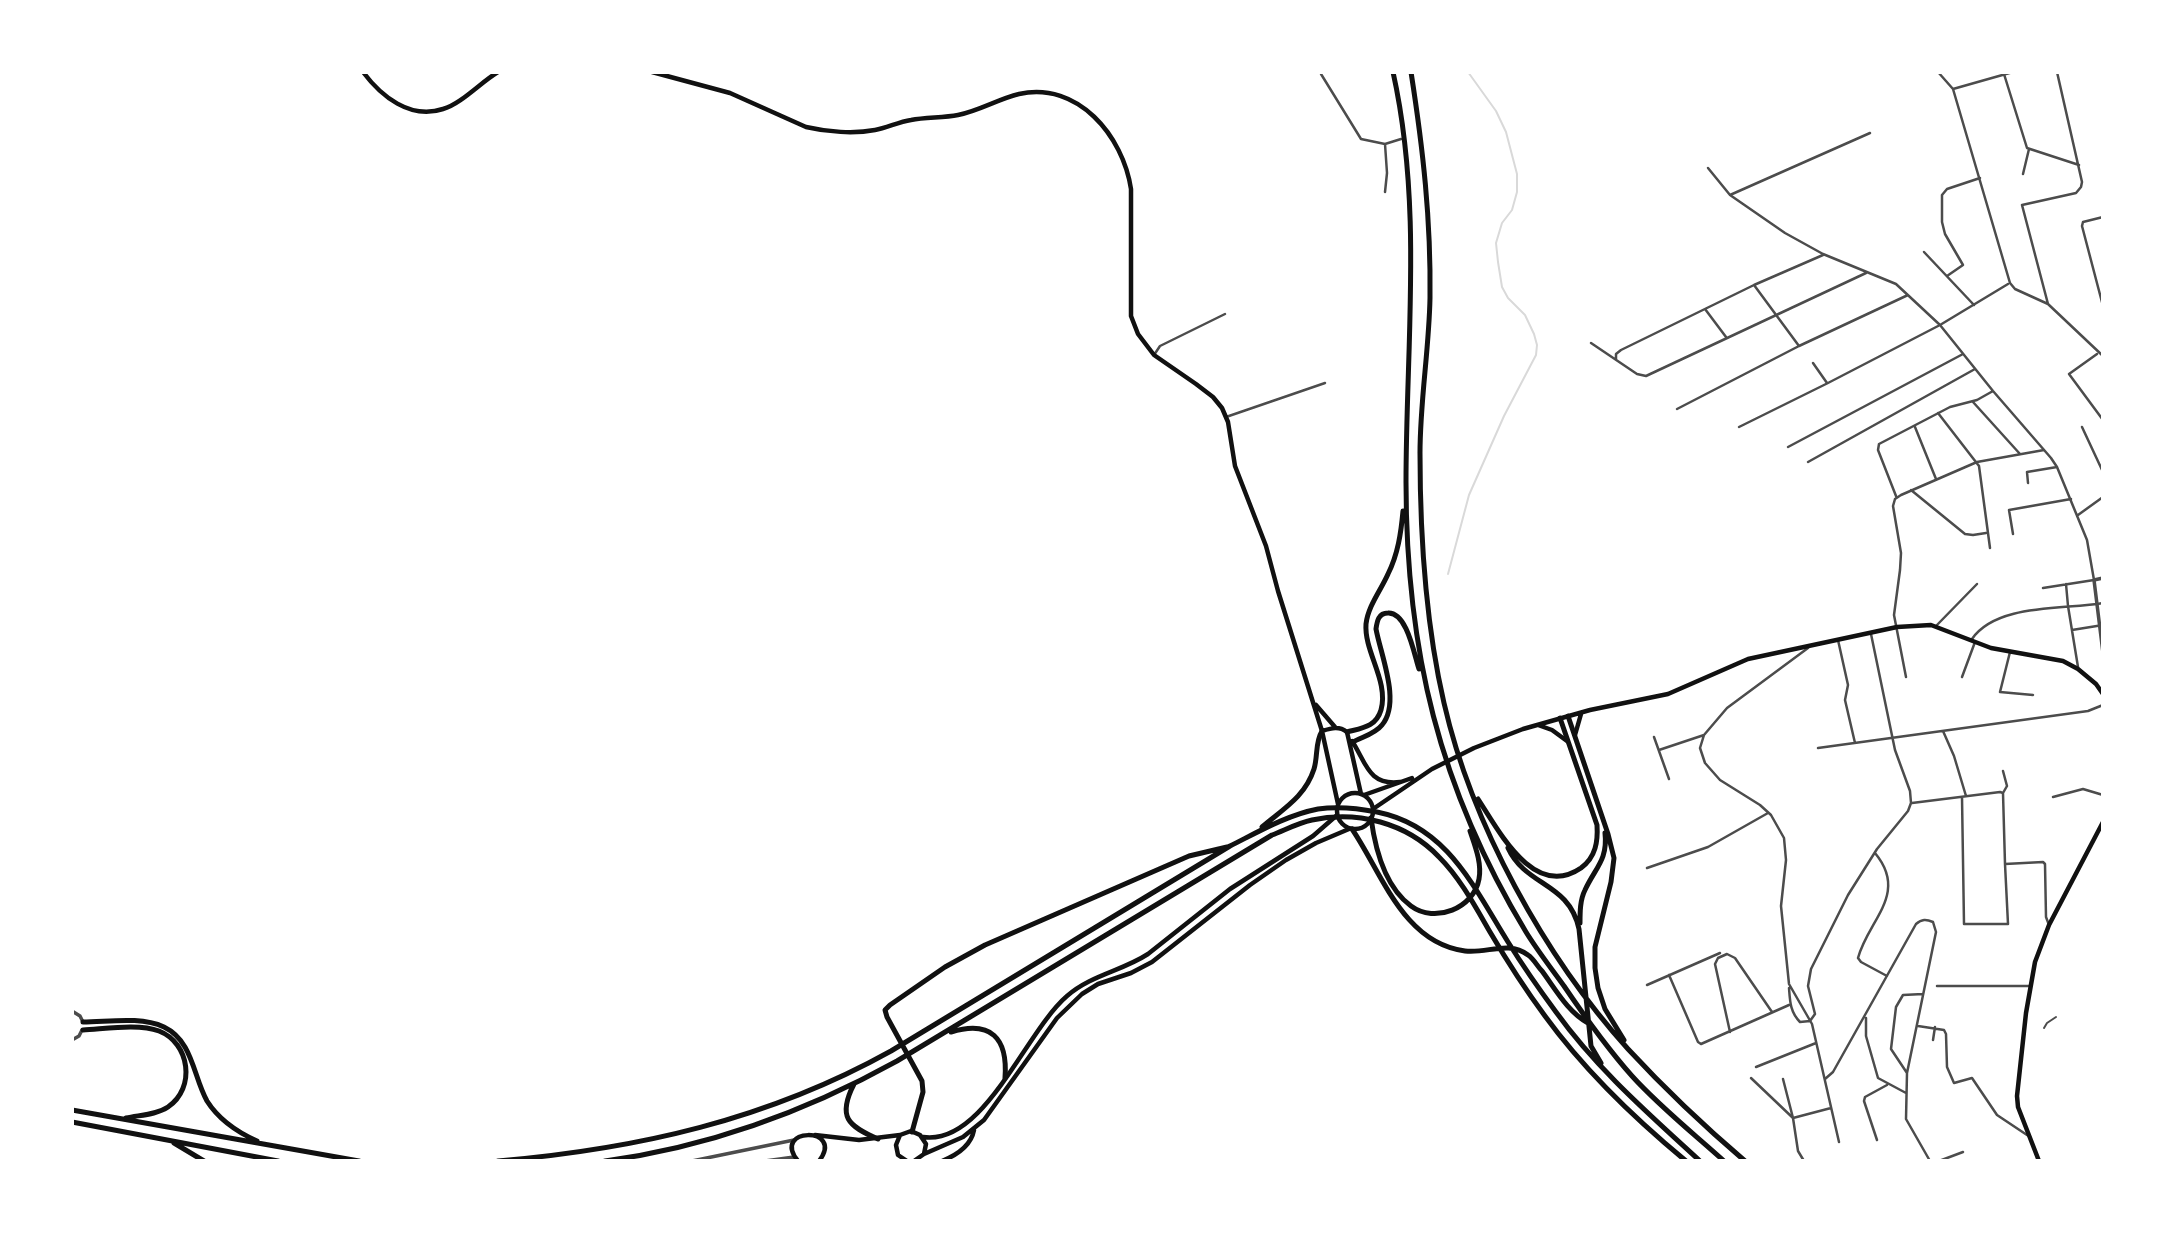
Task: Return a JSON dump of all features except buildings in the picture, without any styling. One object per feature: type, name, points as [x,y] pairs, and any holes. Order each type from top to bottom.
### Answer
[{"type":"highway","points":[[1393,72],[1410,178],[1412,262],[1406,484],[1409,586],[1417,648],[1428,700]]},
{"type":"highway","points":[[1410,72],[1423,151],[1430,229],[1428,340],[1420,450],[1424,576],[1444,703],[1471,788],[1505,866],[1539,926],[1587,1000],[1628,1049],[1703,1124],[1745,1161]]},
{"type":"highway","points":[[1348,734],[1368,727],[1377,719],[1382,708],[1382,694],[1366,625],[1369,612],[1389,573],[1399,544],[1406,484]]},
{"type":"highway","points":[[1353,742],[1381,727],[1388,714],[1391,699],[1376,629],[1377,619],[1389,612],[1396,615],[1406,629],[1474,843],[1480,876],[1477,886],[1464,904],[1441,914],[1428,914],[1410,906],[1399,894],[1380,857],[1371,818]]},
{"type":"highway","points":[[1569,716],[1614,858],[1595,947],[1595,968],[1605,1009],[1628,1049]]},
{"type":"highway","points":[[1471,788],[1524,863],[1549,875],[1566,875],[1590,860],[1598,838],[1597,825],[1560,718]]},
{"type":"highway","points":[[1258,832],[1291,805],[1306,787],[1315,767],[1322,731]]},
{"type":"highway","points":[[1460,802],[1491,870],[1527,934],[1592,1026],[1634,1078],[1724,1161]]},
{"type":"highway","points":[[498,1161],[631,1144],[706,1127],[803,1094],[917,1036],[1230,846],[1297,815],[1330,808],[1363,809],[1401,818],[1434,838],[1458,863],[1526,971],[1574,1037],[1608,1075],[1700,1161]]},
{"type":"highway","points":[[605,1161],[675,1148],[732,1133],[787,1113],[855,1083],[923,1046],[1263,840],[1300,824],[1327,818],[1365,818],[1402,830],[1439,857],[1459,883],[1525,989],[1563,1039],[1639,1120],[1686,1161]]},
{"type":"highway","points":[[1579,929],[1585,891],[1605,852],[1604,823]]},
{"type":"highway","points":[[1351,829],[1396,904],[1416,926],[1430,937],[1457,950],[1477,951],[1505,947],[1527,954],[1573,1013],[1592,1026]]},
{"type":"highway","points":[[1500,832],[1518,867],[1551,887],[1575,915],[1582,951],[1591,1046],[1608,1075]]},
{"type":"highway","points":[[912,1132],[923,1092],[922,1081],[885,1010],[946,967],[985,945],[1189,856],[1230,846]]},
{"type":"highway","points":[[83,1022],[136,1021],[163,1027],[174,1033],[188,1051],[202,1090],[221,1119],[241,1134],[267,1146]]},
{"type":"highway","points":[[941,1035],[970,1027],[989,1032],[1004,1050],[1005,1078]]},
{"type":"highway","points":[[82,1030],[129,1028],[159,1031],[177,1044],[183,1054],[186,1077],[177,1098],[160,1111],[122,1119]]},
{"type":"highway","points":[[855,1083],[847,1099],[847,1116],[857,1129],[878,1139]]},
{"type":"highway","points":[[72,1110],[359,1161]]},
{"type":"highway","points":[[72,1122],[278,1161]]},
{"type":"highway","points":[[171,1142],[204,1161]]},
{"type":"main road","points":[[363,72],[397,105],[426,112],[445,109],[498,72]]},
{"type":"main road","points":[[652,72],[730,93],[806,127],[833,131],[874,131],[912,120],[955,116],[1019,94],[1037,92],[1072,100],[1087,109],[1113,140],[1125,164],[1131,189],[1131,316],[1138,334],[1154,355],[1213,397],[1226,417],[1235,466],[1266,546],[1322,731],[1338,804],[1337,815],[1339,821],[1351,829]]},
{"type":"main road","points":[[1373,809],[1432,769],[1474,748],[1537,725],[1668,694],[1739,662],[1897,627],[1920,624],[1936,626],[1973,642],[2010,652],[2063,661],[2078,669],[2096,684],[2103,694]]},
{"type":"main road","points":[[1314,703],[1336,728]]},
{"type":"main road","points":[[1575,736],[1581,713]]},
{"type":"main road","points":[[1537,725],[1559,734],[1570,746]]},
{"type":"main road","points":[[1322,731],[1342,728],[1372,775],[1382,781],[1400,782]]},
{"type":"main road","points":[[914,1161],[958,1140],[974,1129],[988,1114],[1057,1018],[1075,999],[1098,984],[1131,973],[1152,962],[1286,860],[1316,843],[1351,829],[1364,827],[1371,818],[1373,809],[1363,795],[1348,734]]},
{"type":"main road","points":[[1338,804],[1351,793],[1363,795],[1419,776]]},
{"type":"main road","points":[[796,1159],[792,1150],[796,1140],[805,1134],[849,1140],[878,1139],[912,1132],[923,1137],[944,1136],[965,1126],[981,1111],[1049,1014],[1074,990],[1148,954],[1230,889],[1313,836],[1337,815]]},
{"type":"main road","points":[[2039,1161],[2027,1135],[2017,1096],[2035,962],[2049,925],[2103,822]]},
{"type":"main road","points":[[942,1161],[956,1155],[967,1145],[974,1129]]},
{"type":"main road","points":[[815,1135],[824,1146],[824,1153],[819,1161]]},
{"type":"main road","points":[[900,1135],[896,1141],[896,1149],[898,1155],[907,1161]]},
{"type":"main road","points":[[923,1137],[926,1147],[924,1154]]},
{"type":"street","points":[[1938,72],[1953,89],[2010,283],[2015,289],[2048,304],[2103,356]]},
{"type":"street","points":[[1993,72],[1997,76]]},
{"type":"street","points":[[1953,89],[2013,72]]},
{"type":"street","points":[[2048,304],[2022,205],[2076,193],[2081,187],[2079,165],[2057,72]]},
{"type":"street","points":[[1321,74],[1361,139],[1385,144],[1405,137]]},
{"type":"street","points":[[2004,74],[2027,148],[2079,165]]},
{"type":"street","points":[[1730,195],[1870,133]]},
{"type":"street","points":[[1385,144],[1385,192]]},
{"type":"street","points":[[2022,174],[2029,149]]},
{"type":"street","points":[[1708,168],[1730,195],[1785,233],[1824,254],[1896,284],[1940,324],[2044,450],[2057,467],[2087,540],[2102,626],[2103,653]]},
{"type":"street","points":[[1947,276],[1963,265],[1945,234],[1942,195],[1947,189],[1980,178]]},
{"type":"street","points":[[2103,217],[2085,221],[2082,226],[2103,306]]},
{"type":"street","points":[[1924,252],[1974,305]]},
{"type":"street","points":[[1616,359],[1620,350],[1824,254]]},
{"type":"street","points":[[1591,343],[1637,374],[1646,376],[1866,273]]},
{"type":"street","points":[[1739,426],[1940,324],[2010,283]]},
{"type":"street","points":[[1754,285],[1799,346]]},
{"type":"street","points":[[1677,409],[1799,346],[1908,295]]},
{"type":"street","points":[[1705,309],[1727,338]]},
{"type":"street","points":[[1154,355],[1160,346],[1225,314]]},
{"type":"street","points":[[2098,353],[2069,374],[2103,420]]},
{"type":"street","points":[[1788,447],[1963,354]]},
{"type":"street","points":[[1813,363],[1828,383]]},
{"type":"street","points":[[1808,462],[1975,369]]},
{"type":"street","points":[[1226,417],[1325,383]]},
{"type":"street","points":[[1897,497],[1878,450],[1881,442],[1955,405],[1973,402],[1993,391]]},
{"type":"street","points":[[1973,402],[2020,454]]},
{"type":"street","points":[[1938,413],[1980,469],[1990,548]]},
{"type":"street","points":[[1915,425],[1936,479]]},
{"type":"street","points":[[2082,427],[2103,472]]},
{"type":"street","points":[[1906,677],[1894,610],[1901,563],[1893,506],[1897,497],[1977,462],[2044,450]]},
{"type":"street","points":[[2028,482],[2028,472],[2057,467]]},
{"type":"street","points":[[1911,490],[1965,534],[1973,536],[1988,533]]},
{"type":"street","points":[[2077,515],[2103,496]]},
{"type":"street","points":[[2013,534],[2009,510],[2071,499]]},
{"type":"street","points":[[2043,587],[2103,578]]},
{"type":"street","points":[[1936,626],[1978,584]]},
{"type":"street","points":[[2066,584],[2078,669]]},
{"type":"street","points":[[1962,677],[1973,642],[1985,624],[1999,617],[2103,603]]},
{"type":"street","points":[[2072,630],[2102,626]]},
{"type":"street","points":[[1810,1021],[1815,1014],[1808,976],[1848,895],[1874,853],[1908,811],[1911,803],[1910,791],[1895,750],[1871,632]]},
{"type":"street","points":[[1838,640],[1848,685],[1845,700],[1855,743]]},
{"type":"street","points":[[1810,646],[1727,708],[1704,735],[1700,748],[1705,763],[1720,780],[1768,812],[1779,827],[1786,860],[1781,906],[1790,1004],[1798,1021],[1810,1021]]},
{"type":"street","points":[[2010,652],[2000,692],[2033,695]]},
{"type":"street","points":[[1818,748],[2088,711],[2103,705]]},
{"type":"street","points":[[1942,731],[1954,757],[1964,796],[1964,924],[2008,924],[2003,793],[2007,786],[2003,771]]},
{"type":"street","points":[[1658,750],[1704,735]]},
{"type":"street","points":[[1654,737],[1669,779]]},
{"type":"street","points":[[2053,797],[2083,789],[2103,795]]},
{"type":"street","points":[[1911,803],[2003,793]]},
{"type":"street","points":[[1647,868],[1708,847],[1768,812]]},
{"type":"street","points":[[1874,853],[1881,861],[1889,893],[1858,958],[1887,976]]},
{"type":"street","points":[[2005,864],[2045,864],[2046,917],[2049,925]]},
{"type":"street","points":[[1824,1079],[1833,1072],[1916,924],[1921,920],[1933,922],[1936,932],[1907,1073],[1906,1093],[1906,1119],[1930,1161]]},
{"type":"street","points":[[1647,985],[1720,953]]},
{"type":"street","points":[[1730,1032],[1715,964],[1718,958],[1727,954],[1735,958],[1772,1012]]},
{"type":"street","points":[[1670,975],[1701,1044],[1790,1004]]},
{"type":"street","points":[[1789,984],[1810,1021],[1839,1142]]},
{"type":"street","points":[[1937,986],[2031,986]]},
{"type":"street","points":[[1907,1073],[1893,1055],[1890,1044],[1896,1007],[1903,995],[1924,994]]},
{"type":"street","points":[[72,1011],[80,1016],[83,1022],[79,1035],[72,1040]]},
{"type":"street","points":[[1866,1014],[1866,1035],[1878,1078],[1906,1093]]},
{"type":"street","points":[[1918,1026],[1944,1030],[1947,1034],[1948,1071],[1954,1083],[1972,1079],[1997,1115],[2027,1135]]},
{"type":"street","points":[[1933,1040],[1935,1027]]},
{"type":"street","points":[[1756,1068],[1816,1043]]},
{"type":"street","points":[[1751,1078],[1793,1118]]},
{"type":"street","points":[[1783,1079],[1798,1151],[1804,1161]]},
{"type":"street","points":[[1877,1140],[1864,1101],[1865,1097],[1887,1085]]},
{"type":"street","points":[[1793,1118],[1831,1108]]},
{"type":"street","points":[[692,1161],[796,1140]]},
{"type":"street","points":[[1939,1161],[1963,1152]]},
{"type":"street","points":[[765,1161],[796,1159]]},
{"type":"lane","points":[[2044,1028],[2056,1017]]},
{"type":"waterway","points":[[1448,574],[1469,495],[1504,416],[1536,355],[1537,345],[1525,315],[1508,298],[1502,287],[1498,262],[1496,243],[1502,223],[1512,210],[1517,192],[1517,174],[1506,132],[1496,111],[1468,72]]}]
